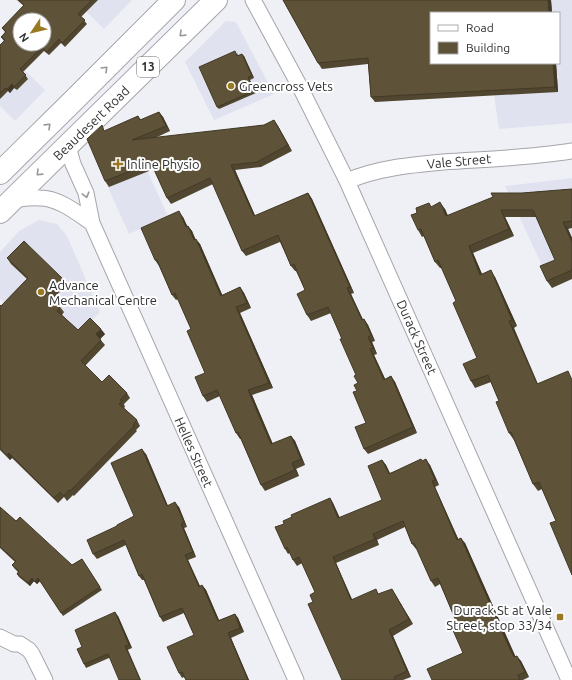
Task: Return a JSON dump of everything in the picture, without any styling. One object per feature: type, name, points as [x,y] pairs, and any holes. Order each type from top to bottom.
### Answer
[{"type":"highway","name":"13","points":[[0,173],[174,0]]},
{"type":"highway","name":"Beaudesert Road","points":[[6,206],[216,0]]},
{"type":"street","name":"Durack Street","points":[[253,0],[298,83],[347,181],[569,680]]},
{"type":"street","name":"Helles Street","points":[[68,146],[73,164],[86,193],[92,223],[296,680]]},
{"type":"street","name":"Vale Street","points":[[347,181],[372,172],[392,168],[572,151]]},
{"type":"street","points":[[6,206],[41,198],[53,200],[64,205],[92,223]]},
{"type":"street","points":[[0,638],[14,644],[20,644],[29,650],[45,680]]},
{"type":"shaded area","points":[[75,0],[132,0],[104,29]]},
{"type":"shaded area","points":[[366,0],[572,0],[572,123],[499,129],[494,95],[375,102]]},
{"type":"shaded area","points":[[226,21],[236,22],[274,94],[214,120],[185,62]]},
{"type":"shaded area","points":[[0,46],[45,90],[15,121],[0,106]]},
{"type":"shaded area","points":[[126,125],[168,216],[129,234],[94,156]]},
{"type":"shaded area","points":[[572,178],[572,261],[545,272],[505,186]]},
{"type":"shaded area","points":[[39,220],[57,224],[67,236],[100,312],[58,356],[0,299],[0,252],[19,231]]},
{"type":"building","points":[[19,0],[92,0],[78,14],[85,20],[62,43],[59,39],[52,47],[52,12],[17,12],[24,5]]},
{"type":"building","points":[[283,0],[548,0],[549,12],[430,12],[430,64],[553,64],[555,87],[371,97],[368,58],[318,63]]},
{"type":"building","points":[[12,18],[12,52],[37,52],[20,69],[26,75],[14,87],[12,84],[0,93],[0,45],[5,40],[1,37],[6,32],[2,28]]},
{"type":"building","name":"Greencross Vets","points":[[235,51],[237,56],[242,54],[252,76],[248,77],[254,91],[217,107],[199,67]]},
{"type":"building","points":[[159,112],[166,126],[132,140],[264,125],[274,120],[288,145],[257,162],[231,165],[254,216],[308,193],[350,287],[347,288],[371,335],[368,337],[373,348],[370,349],[384,380],[391,376],[413,427],[364,449],[355,427],[366,423],[353,392],[357,391],[354,385],[358,383],[354,376],[356,375],[328,307],[307,315],[297,294],[305,290],[294,264],[291,266],[278,235],[242,251],[210,178],[167,198],[151,163],[105,181],[87,139],[102,125],[104,131],[138,116],[140,120]]},
{"type":"building","points":[[572,189],[572,221],[563,222],[572,242],[572,270],[547,281],[540,266],[555,260],[533,210],[501,210],[509,229],[469,246],[480,275],[491,270],[512,320],[509,321],[537,384],[568,371],[572,380],[572,575],[550,523],[556,521],[539,482],[533,484],[511,432],[509,433],[496,402],[499,401],[488,375],[471,381],[463,364],[477,358],[453,303],[456,301],[438,260],[435,262],[421,229],[418,230],[411,215],[417,213],[416,208],[429,203],[431,207],[440,202],[446,216],[493,197],[491,193],[522,193]]},
{"type":"building","points":[[179,211],[186,227],[188,226],[194,240],[196,239],[221,296],[240,287],[247,303],[236,307],[269,383],[248,390],[271,444],[291,436],[301,459],[292,463],[295,470],[261,485],[238,432],[236,433],[217,390],[203,396],[195,377],[205,373],[187,331],[191,329],[175,293],[172,295],[141,228]]},
{"type":"building","points":[[24,241],[63,279],[48,295],[60,307],[57,311],[78,330],[90,318],[101,329],[96,334],[101,340],[81,361],[102,382],[109,375],[127,393],[120,400],[122,401],[119,404],[137,420],[133,425],[134,426],[70,491],[69,490],[64,496],[60,492],[54,498],[9,453],[7,455],[0,449],[0,305],[1,306],[28,278],[7,258]]},
{"type":"building","points":[[142,449],[167,506],[175,502],[184,522],[181,524],[193,552],[185,555],[199,587],[202,585],[218,621],[235,614],[240,628],[228,633],[248,680],[186,680],[182,672],[179,673],[167,647],[194,635],[182,608],[160,617],[142,574],[139,576],[124,540],[93,554],[87,540],[134,516],[111,463]]},
{"type":"building","points":[[421,459],[422,461],[426,459],[435,480],[432,481],[457,540],[461,538],[509,647],[514,657],[517,656],[525,672],[518,675],[520,680],[432,680],[427,669],[463,653],[452,628],[456,627],[454,622],[456,621],[438,578],[431,581],[414,543],[412,544],[403,521],[373,534],[375,539],[333,557],[351,600],[376,589],[378,594],[392,589],[409,619],[389,630],[407,671],[394,677],[395,680],[342,680],[308,604],[313,602],[310,595],[315,592],[299,557],[293,560],[287,547],[285,549],[275,527],[284,524],[283,521],[292,517],[291,515],[330,498],[338,518],[382,500],[368,466],[382,460],[389,474]]},
{"type":"building","points":[[0,507],[16,521],[20,517],[72,565],[82,559],[100,587],[61,613],[38,578],[35,582],[32,578],[28,583],[17,574],[19,571],[12,565],[16,561],[0,547]]},
{"type":"building","points":[[115,612],[129,645],[125,646],[140,680],[119,680],[108,654],[84,664],[77,649],[82,647],[75,630]]},
{"type":"place","name":"Greencross Vets","points":[[231,86]]},
{"type":"place","name":"Inline Physio","points":[[118,164]]},
{"type":"place","name":"Advance Mechanical Centre","points":[[41,292]]},
{"type":"place","name":"Durack St at Vale Street, stop 33/34","points":[[560,617]]}]
